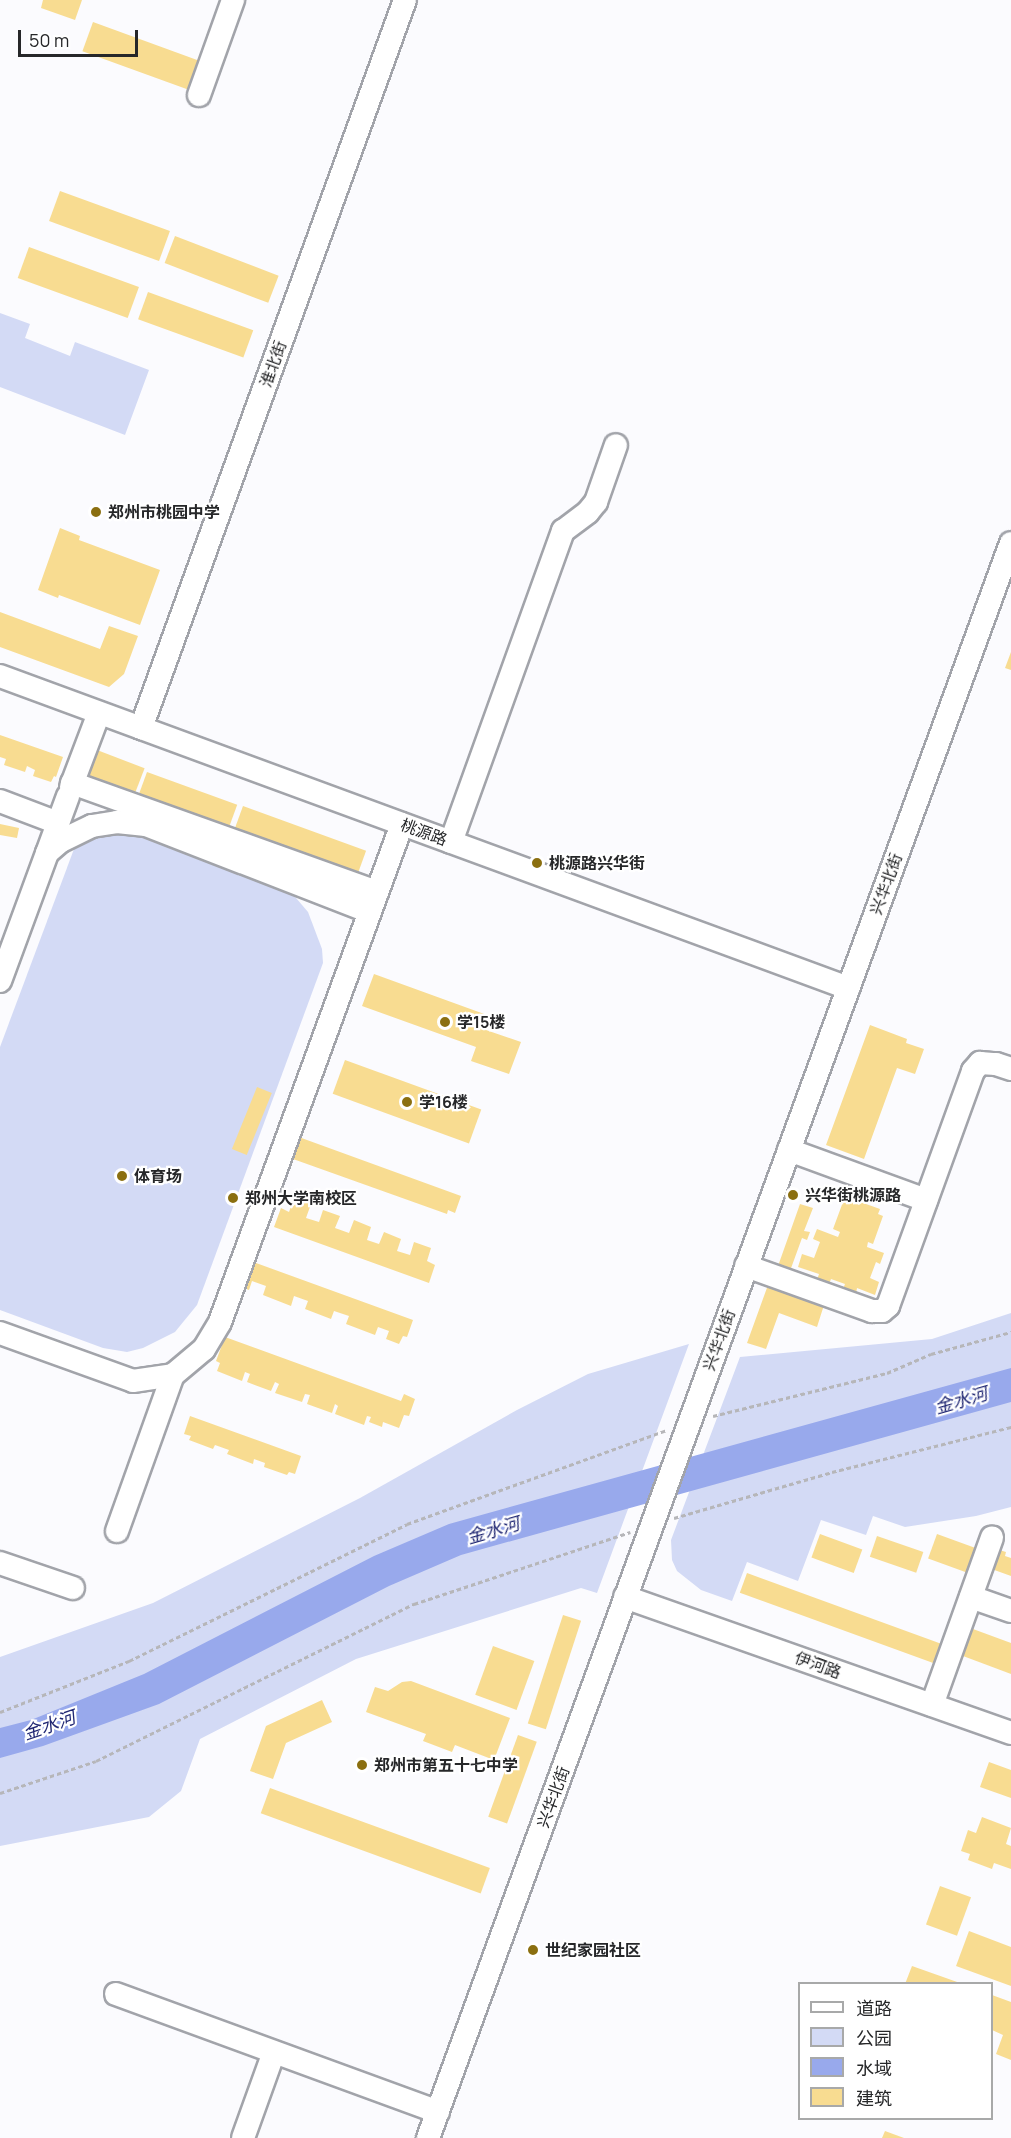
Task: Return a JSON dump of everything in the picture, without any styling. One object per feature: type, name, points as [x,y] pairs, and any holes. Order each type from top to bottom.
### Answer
[{"type":"street","name":"淮北街","points":[[141,728],[405,0]]},
{"type":"street","points":[[199,95],[230,1]]},
{"type":"street","points":[[451,842],[563,531],[588,512],[596,502],[616,445]]},
{"type":"street","name":"兴华北街","points":[[429,2138],[1011,543]]},
{"type":"street","name":"桃源路","points":[[0,676],[848,988]]},
{"type":"street","points":[[0,981],[99,712]]},
{"type":"street","points":[[70,789],[373,902]]},
{"type":"street","points":[[0,801],[58,823]]},
{"type":"street","points":[[47,854],[62,841],[92,825],[117,822],[146,825],[373,902]]},
{"type":"street","points":[[117,1531],[173,1376],[204,1350],[220,1322],[402,824]]},
{"type":"street","points":[[747,1266],[872,1311],[882,1311],[888,1306],[973,1071],[980,1063],[996,1064],[1011,1069]]},
{"type":"street","points":[[789,1150],[926,1200]]},
{"type":"street","points":[[0,1333],[126,1380],[173,1376]]},
{"type":"street","points":[[932,1705],[992,1538]]},
{"type":"street","points":[[0,1563],[73,1588]]},
{"type":"street","name":"伊河路","points":[[626,1597],[1011,1734]]},
{"type":"street","points":[[971,1597],[1011,1611]]},
{"type":"street","points":[[116,1994],[438,2112]]},
{"type":"street","points":[[243,2138],[274,2052]]},
{"type":"path","points":[[0,1712],[129,1661],[407,1524],[687,1428],[887,1373],[931,1354],[1011,1332]]},
{"type":"path","points":[[0,1793],[96,1761],[414,1604],[653,1520],[1011,1427]]},
{"type":"green space","points":[[0,313],[30,324],[25,338],[70,356],[75,342],[149,370],[125,435],[0,387]]},
{"type":"green space","name":"体育场","points":[[124,829],[285,885],[308,912],[322,949],[323,963],[197,1305],[175,1332],[143,1348],[127,1352],[103,1348],[0,1310],[0,1047],[77,841]]},
{"type":"green space","points":[[1011,1313],[1011,1507],[976,1516],[905,1527],[873,1516],[866,1535],[821,1520],[798,1581],[747,1562],[732,1601],[701,1590],[677,1571],[672,1560],[671,1540],[740,1357],[932,1339]]},
{"type":"green space","points":[[689,1344],[597,1593],[581,1588],[356,1659],[200,1739],[181,1791],[149,1817],[0,1846],[0,1657],[153,1603],[360,1498],[517,1410],[588,1374]]},
{"type":"water","name":"金水河","points":[[1011,1368],[1011,1402],[461,1555],[389,1586],[159,1704],[43,1746],[0,1758],[0,1728],[31,1720],[144,1674],[374,1556],[449,1524]]},
{"type":"building","points":[[43,0],[82,0],[75,20],[41,8]]},
{"type":"building","points":[[93,22],[199,61],[189,90],[82,51]]},
{"type":"building","points":[[60,191],[170,231],[159,261],[49,221]]},
{"type":"building","points":[[175,236],[279,276],[268,303],[165,263]]},
{"type":"building","points":[[29,247],[139,287],[128,318],[18,278]]},
{"type":"building","points":[[148,292],[253,330],[243,358],[138,319]]},
{"type":"building","points":[[60,528],[80,536],[79,540],[160,570],[140,625],[59,595],[58,598],[38,590]]},
{"type":"building","points":[[0,612],[100,649],[109,626],[138,636],[124,674],[109,687],[0,647]]},
{"type":"building","points":[[1011,652],[1011,670],[1005,668]]},
{"type":"building","points":[[0,735],[63,757],[56,777],[54,776],[51,782],[33,776],[35,770],[27,766],[25,772],[4,765],[6,759],[0,757]]},
{"type":"building","points":[[97,750],[145,768],[130,806],[83,787]]},
{"type":"building","points":[[147,772],[237,805],[229,828],[138,795]]},
{"type":"building","points":[[243,806],[366,851],[357,875],[234,830]]},
{"type":"building","points":[[0,824],[19,828],[17,838],[0,835]]},
{"type":"building","name":"学15楼","points":[[374,974],[487,1015],[483,1029],[521,1042],[509,1074],[471,1061],[476,1047],[362,1006]]},
{"type":"building","points":[[870,1025],[907,1039],[906,1043],[924,1049],[915,1074],[897,1068],[864,1159],[826,1145]]},
{"type":"building","name":"学16楼","points":[[345,1060],[481,1110],[469,1143],[333,1094]]},
{"type":"building","points":[[257,1087],[272,1093],[247,1155],[232,1149]]},
{"type":"building","points":[[296,1136],[461,1196],[455,1213],[448,1210],[447,1214],[293,1159],[294,1155],[290,1153]]},
{"type":"building","points":[[294,1198],[311,1204],[306,1218],[319,1222],[323,1210],[340,1216],[335,1228],[349,1233],[354,1220],[371,1227],[367,1240],[379,1244],[384,1232],[401,1239],[397,1251],[410,1255],[414,1242],[431,1248],[427,1261],[435,1265],[429,1283],[274,1227],[281,1208],[289,1212]]},
{"type":"building","points":[[852,1199],[880,1209],[878,1214],[883,1216],[873,1244],[868,1242],[867,1247],[884,1253],[880,1264],[876,1262],[870,1278],[879,1282],[875,1295],[857,1288],[856,1294],[843,1289],[845,1284],[831,1279],[829,1284],[817,1280],[819,1274],[798,1267],[802,1254],[814,1258],[820,1242],[813,1239],[817,1229],[838,1237],[840,1232],[833,1229],[843,1202],[850,1204]]},
{"type":"building","points":[[800,1204],[813,1208],[804,1231],[810,1232],[807,1240],[802,1238],[790,1271],[778,1266]]},
{"type":"building","points":[[245,1259],[413,1320],[407,1337],[403,1336],[399,1344],[386,1339],[389,1331],[378,1327],[375,1335],[346,1324],[349,1316],[334,1311],[331,1319],[305,1309],[308,1301],[294,1296],[291,1306],[263,1295],[266,1286],[252,1281],[249,1290],[238,1286]]},
{"type":"building","points":[[768,1285],[824,1305],[817,1327],[779,1313],[766,1349],[747,1343]]},
{"type":"building","points":[[225,1337],[401,1401],[404,1394],[415,1399],[409,1416],[404,1415],[399,1428],[383,1422],[382,1427],[369,1422],[371,1417],[367,1416],[364,1425],[335,1414],[338,1406],[335,1404],[332,1413],[307,1404],[310,1395],[305,1394],[302,1402],[275,1393],[279,1384],[275,1382],[271,1391],[247,1382],[250,1374],[245,1372],[242,1381],[217,1371],[220,1363],[216,1361]]},
{"type":"building","points":[[190,1416],[301,1456],[295,1474],[289,1472],[287,1475],[264,1467],[265,1463],[254,1459],[253,1464],[227,1454],[229,1450],[215,1445],[213,1449],[189,1440],[191,1436],[184,1434]]},
{"type":"building","points":[[820,1534],[862,1549],[854,1573],[811,1557]]},
{"type":"building","points":[[937,1534],[976,1548],[967,1572],[928,1558]]},
{"type":"building","points":[[877,1536],[923,1552],[916,1573],[870,1557]]},
{"type":"building","points":[[996,1549],[1006,1552],[1005,1556],[1011,1558],[1011,1576],[986,1567]]},
{"type":"building","points":[[747,1573],[942,1644],[935,1664],[740,1593]]},
{"type":"building","points":[[563,1615],[581,1621],[546,1729],[528,1723]]},
{"type":"building","points":[[973,1629],[1011,1643],[1011,1674],[963,1656]]},
{"type":"building","points":[[493,1646],[534,1661],[517,1710],[475,1695]]},
{"type":"building","points":[[411,1681],[510,1718],[494,1760],[455,1745],[452,1752],[423,1741],[426,1734],[366,1712],[375,1687],[388,1691],[402,1682]]},
{"type":"building","points":[[322,1700],[332,1722],[286,1743],[273,1779],[250,1771],[266,1726]]},
{"type":"building","points":[[518,1735],[537,1742],[507,1824],[488,1817]]},
{"type":"building","points":[[989,1762],[1011,1770],[1011,1798],[980,1787]]},
{"type":"building","points":[[270,1788],[490,1868],[481,1893],[261,1813]]},
{"type":"building","points":[[982,1817],[1011,1828],[1006,1844],[1011,1846],[1011,1869],[994,1863],[992,1869],[968,1860],[970,1854],[961,1851],[968,1830],[976,1833]]},
{"type":"building","points":[[940,1886],[971,1897],[957,1936],[926,1925]]},
{"type":"building","points":[[969,1931],[1011,1947],[1011,1986],[956,1966]]},
{"type":"building","points":[[912,1966],[957,1982],[906,1982]]},
{"type":"building","points":[[993,1995],[1011,2002],[1011,2060],[996,2054],[1003,2035],[993,2030]]},
{"type":"building","points":[[885,2131],[904,2138],[882,2138]]},
{"type":"place","name":"郑州市桃园中学","points":[[96,512]]},
{"type":"place","name":"桃源路兴华街","points":[[537,863]]},
{"type":"place","name":"学15楼","points":[[445,1022]]},
{"type":"place","name":"学16楼","points":[[407,1102]]},
{"type":"place","name":"体育场","points":[[122,1176]]},
{"type":"place","name":"兴华街桃源路","points":[[793,1195]]},
{"type":"place","name":"郑州大学南校区","points":[[233,1198]]},
{"type":"place","name":"郑州市第五十七中学","points":[[362,1765]]},
{"type":"place","name":"世纪家园社区","points":[[533,1950]]}]
